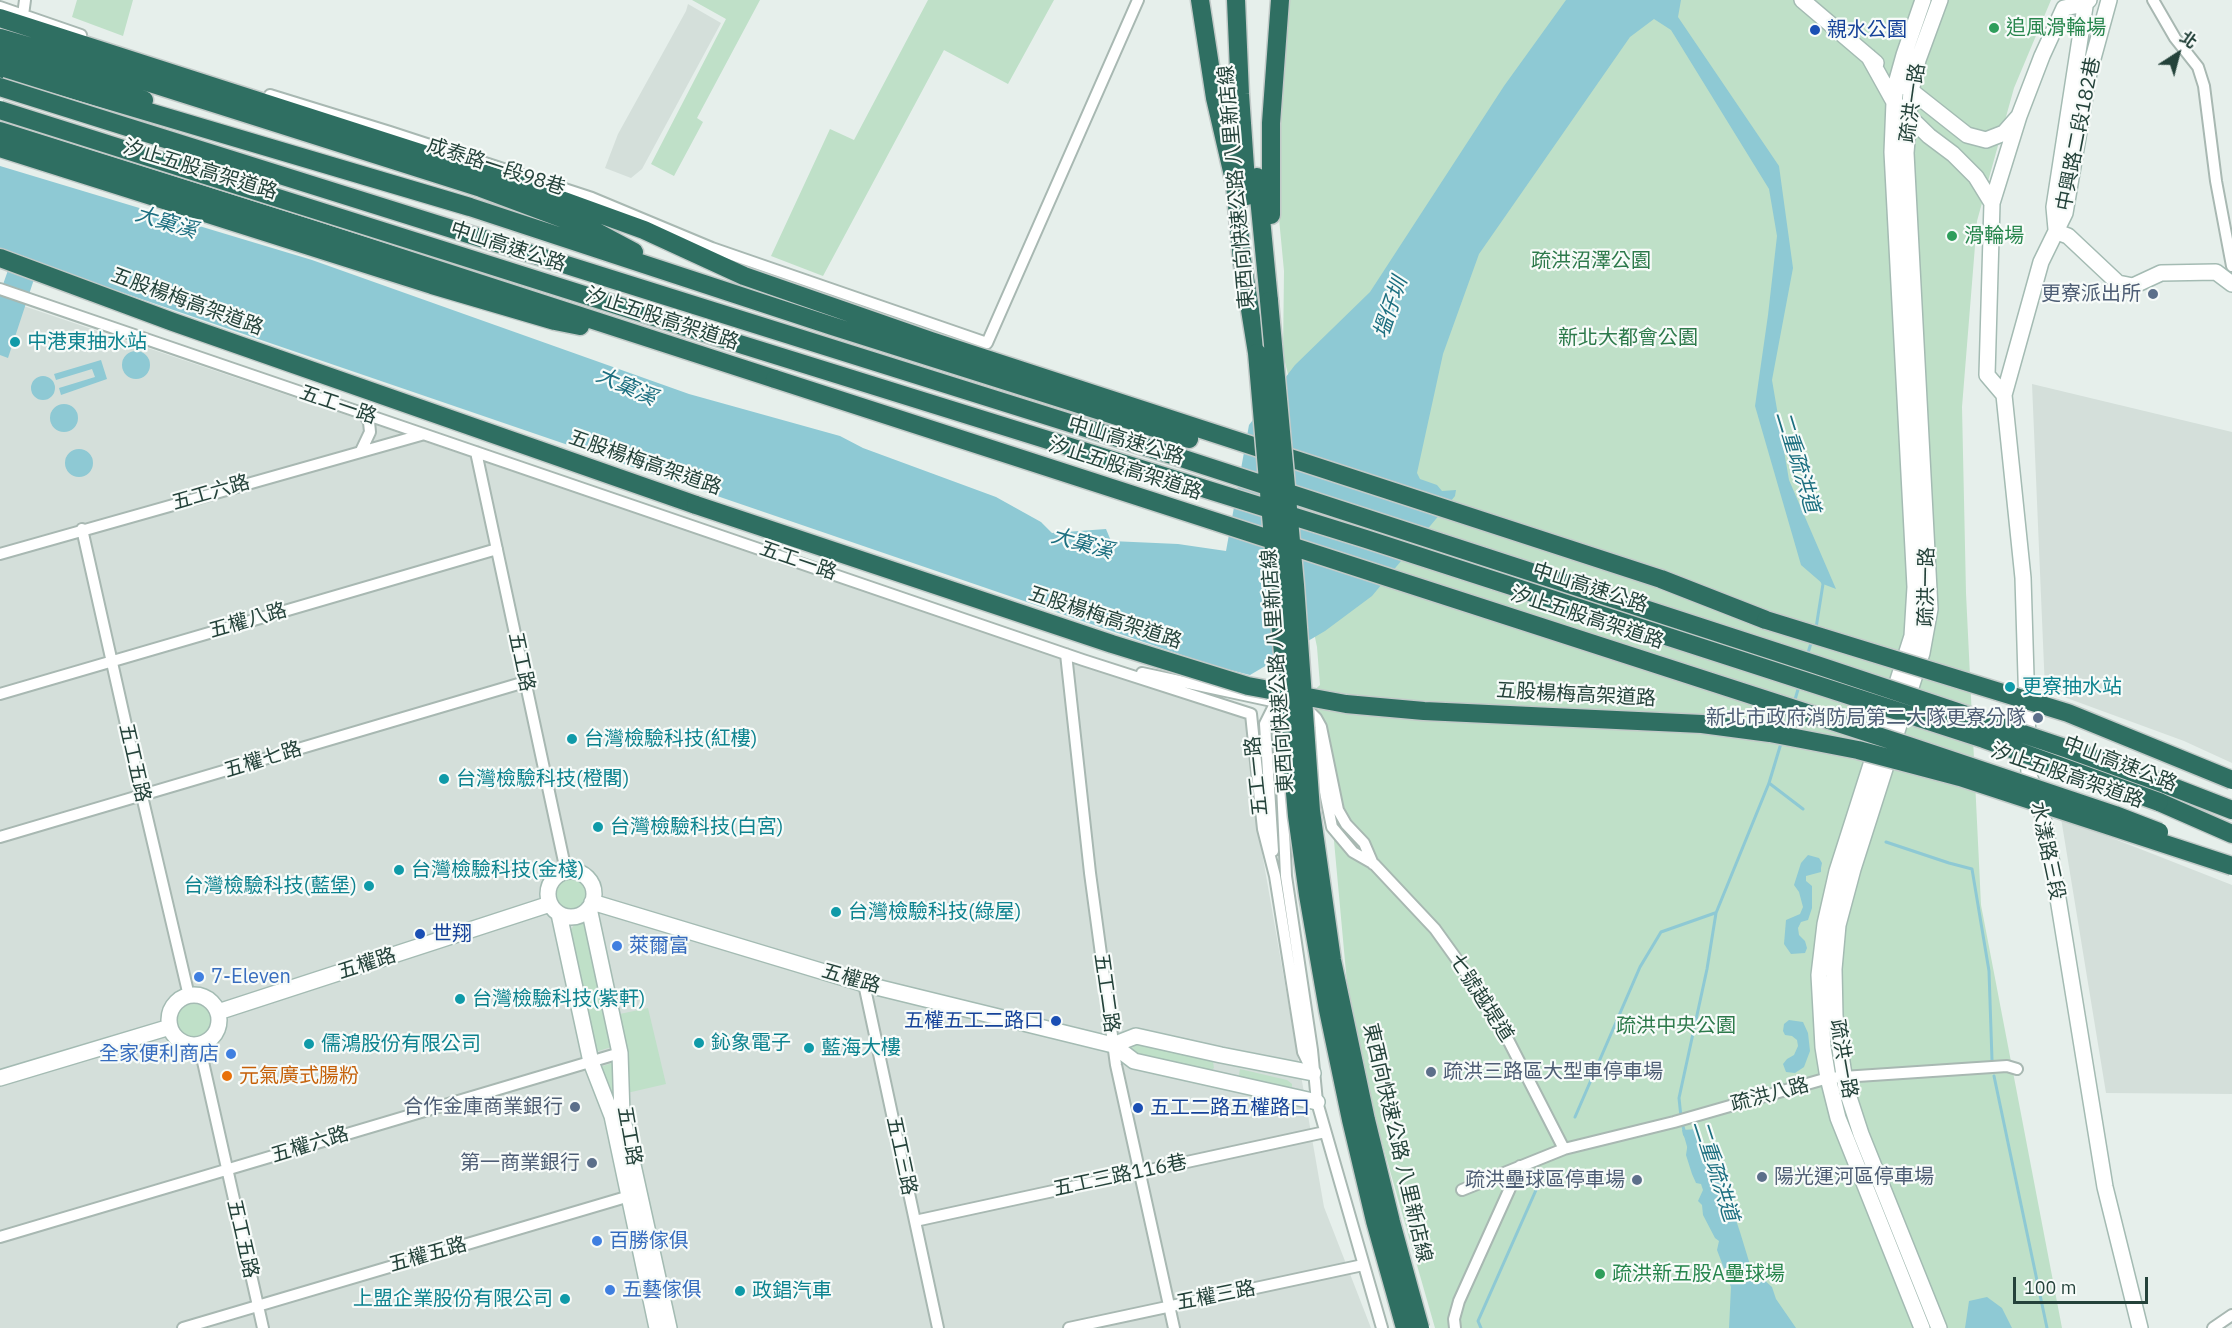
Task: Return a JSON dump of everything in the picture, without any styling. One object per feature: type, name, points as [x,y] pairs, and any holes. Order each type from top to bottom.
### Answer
[{"type":"highway","points":[[1200,0],[1215,98],[1235,184],[1242,260],[1257,353]]},
{"type":"highway","name":"東西向快速公路 八里新店線","points":[[1236,0],[1257,353],[1297,816],[1328,1010],[1351,1120],[1375,1221],[1405,1328]]},
{"type":"highway","name":"東西向快速公路 八里新店線","points":[[1247,0],[1256,167],[1295,585],[1311,811],[1332,960],[1366,1120],[1420,1328]]},
{"type":"highway","points":[[1269,301],[1271,123],[1280,0]]},
{"type":"highway","points":[[0,18],[517,184],[644,230],[744,276],[953,348],[1661,579],[1766,620]]},
{"type":"highway","points":[[0,38],[90,64],[481,188],[591,229],[791,336]]},
{"type":"highway","points":[[0,52],[142,99],[260,144]]},
{"type":"highway","name":"汐止五股高架道路","points":[[0,68],[470,207],[832,326],[2068,713],[2232,780]]},
{"type":"highway","name":"中山高速公路","points":[[0,87],[1178,456],[2068,749],[2232,810]]},
{"type":"highway","name":"中山高速公路","points":[[0,110],[1400,550],[1973,735],[2160,802],[2232,834]]},
{"type":"highway","name":"汐止五股高架道路","points":[[0,131],[309,228],[1898,742],[2115,815],[2232,861]]},
{"type":"highway","points":[[0,148],[432,285],[555,321],[638,335],[714,336]]},
{"type":"highway","name":"五股楊梅高架道路","points":[[0,258],[173,322],[696,505],[1101,640],[1248,686],[1346,704],[1424,711],[1702,724],[1770,733],[1858,750],[1960,777],[2232,866]]},
{"type":"street","points":[[23,15],[25,0]]},
{"type":"street","name":"成泰路一段98巷","points":[[0,7],[186,70],[390,132],[592,198],[712,248],[987,343],[1138,0]]},
{"type":"street","points":[[1802,0],[1967,135],[1986,140],[2004,133],[2019,116]]},
{"type":"street","name":"疏洪一路","points":[[1922,1328],[1839,1119],[1828,1078],[1819,1016],[1819,975],[1825,924],[1837,871],[1912,636],[1914,587],[1892,152],[1897,80],[1923,0]]},
{"type":"street","name":"疏洪一路","points":[[1939,1328],[1861,1134],[1844,1078],[1835,1016],[1834,969],[1838,925],[1853,869],[1922,653],[1930,609],[1906,153],[1911,91],[1918,60],[1940,0]]},
{"type":"street","name":"中興路二段182巷","points":[[2057,232],[2065,213],[2089,73],[2109,0]]},
{"type":"street","points":[[2153,0],[2175,38],[2198,68],[2204,86],[2215,170],[2232,266]]},
{"type":"street","points":[[2004,394],[1987,375],[1992,203],[2019,116],[2042,56],[2064,8],[2087,1],[2054,207],[2057,232],[2068,236],[2118,284],[2133,286],[2161,273],[2216,272],[2232,284]]},
{"type":"street","points":[[1869,57],[1894,102],[1976,177],[1992,203]]},
{"type":"street","name":"水漾路三段","points":[[2057,232],[2041,262],[2004,394],[2022,578],[2029,775],[2042,812],[2054,874],[2105,1186],[2140,1328]]},
{"type":"street","name":"五工一路","points":[[0,289],[1083,660],[1251,714],[1263,829],[1280,876],[1304,1053],[1313,1073],[1317,1102],[1325,1132],[1382,1328]]},
{"type":"street","points":[[361,451],[370,432],[369,423],[364,414]]},
{"type":"street","name":"五工六路","points":[[0,554],[82,529],[423,435]]},
{"type":"street","name":"五工路","points":[[476,452],[566,871]]},
{"type":"street","name":"五工五路","points":[[82,529],[189,996]]},
{"type":"street","name":"五權八路","points":[[0,694],[496,549]]},
{"type":"street","name":"五工二路","points":[[1066,654],[1082,779],[1090,873],[1116,1065],[1174,1328]]},
{"type":"street","name":"七號越堤道","points":[[1083,660],[1300,707],[1317,718],[1321,727],[1338,810],[1346,824],[1364,843],[1374,864]]},
{"type":"street","name":"五權七路","points":[[0,837],[525,682]]},
{"type":"street","points":[[1280,876],[1265,724],[1273,708],[1282,704]]},
{"type":"street","name":"七號越堤道","points":[[1280,876],[1280,730],[1284,722],[1292,718],[1302,719],[1309,724],[1312,731],[1332,827],[1353,852],[1374,864],[1435,929],[1501,1026],[1564,1149]]},
{"type":"street","points":[[566,871],[578,872],[588,879],[593,890],[591,905],[578,916],[572,917],[555,909],[548,893],[551,881],[566,871]]},
{"type":"street","name":"五工路","points":[[591,905],[620,1053],[622,1115],[657,1328]]},
{"type":"street","name":"五權路","points":[[591,905],[864,984],[1113,1045],[1134,1061],[1317,1102]]},
{"type":"street","name":"五工路","points":[[555,909],[591,1062],[612,1116],[669,1328]]},
{"type":"street","name":"五權路","points":[[218,1012],[555,909]]},
{"type":"street","name":"五工三路","points":[[864,984],[938,1328]]},
{"type":"street","points":[[189,996],[203,997],[218,1012],[216,1032],[211,1038],[199,1044],[185,1043],[178,1039],[170,1027],[170,1013],[173,1007],[177,1002],[189,996]]},
{"type":"street","points":[[0,1078],[170,1027]]},
{"type":"street","name":"五權路","points":[[1113,1045],[1136,1036],[1313,1073]]},
{"type":"street","name":"五工五路","points":[[199,1044],[263,1328]]},
{"type":"street","name":"五權六路","points":[[0,1237],[620,1053]]},
{"type":"street","name":"疏洪八路","points":[[1462,1190],[1564,1149],[1674,1122],[1828,1078],[2007,1066],[2017,1069]]},
{"type":"street","name":"五工三路116巷","points":[[915,1221],[1325,1132]]},
{"type":"street","points":[[1455,1328],[1454,1319],[1459,1301],[1520,1166]]},
{"type":"street","name":"五權五路","points":[[183,1328],[634,1195]]},
{"type":"street","name":"五權三路","points":[[1069,1328],[1363,1265]]},
{"type":"street","points":[[2213,1328],[2232,1315]]},
{"type":"shaded area","points":[[688,4],[721,23],[642,169],[631,178],[605,168],[618,134]]},
{"type":"shaded area","points":[[0,298],[1248,720],[1260,841],[1324,1207],[1371,1328],[0,1328]]},
{"type":"shaded area","points":[[2032,384],[2232,432],[2232,763],[2184,741],[2045,690]]},
{"type":"shaded area","points":[[2061,818],[2232,885],[2232,1094],[2106,1093]]},
{"type":"green space","points":[[77,0],[133,0],[123,36],[72,17]]},
{"type":"green space","points":[[692,0],[760,0],[697,118],[703,122],[674,176],[651,164],[726,19]]},
{"type":"green space","points":[[928,0],[1054,0],[1008,84],[944,50],[823,276],[771,256],[830,129],[854,140]]},
{"type":"green space","name":"新北大都會公園","points":[[1285,0],[2051,0],[2014,88],[1977,221],[1962,407],[1966,593],[1981,905],[2062,1328],[1435,1328],[1352,1038],[1332,819],[1310,694],[1320,685],[1317,647],[1301,570],[1296,407],[1283,354],[1284,271],[1274,166]]},
{"type":"green space","points":[[572,879],[584,883],[588,895],[584,907],[572,911],[560,907],[556,895],[560,883]]},
{"type":"green space","points":[[576,922],[586,924],[615,1046],[595,1052],[570,931]]},
{"type":"green space","points":[[194,1004],[206,1009],[211,1021],[206,1033],[194,1038],[182,1033],[177,1021],[182,1009]]},
{"type":"green space","points":[[648,1008],[666,1084],[627,1093],[615,1015]]},
{"type":"green space","points":[[1136,1044],[1210,1060],[1214,1068],[1209,1072],[1135,1055],[1131,1050]]},
{"type":"green space","points":[[615,1062],[617,1100],[612,1097],[600,1067]]},
{"type":"green space","points":[[1240,1069],[1287,1080],[1292,1087],[1290,1089],[1244,1079],[1239,1075]]},
{"type":"water","points":[[1566,0],[1681,0],[1678,17],[1779,166],[1793,268],[1772,380],[1789,480],[1836,589],[1823,584],[1801,565],[1755,406],[1777,236],[1769,189],[1671,30],[1654,19],[1630,37],[1479,254],[1443,354],[1417,473],[1420,479],[1437,485],[1442,491],[1456,490],[1455,496],[1372,596],[1325,631],[1250,675],[1214,666],[39,264],[8,358],[0,355],[0,293],[13,256],[0,251],[0,166],[312,260],[689,394],[840,436],[863,448],[996,497],[1041,522],[1052,533],[1106,529],[1111,541],[1178,544],[1226,551],[1249,425],[1295,365],[1370,292],[1504,86]]},
{"type":"water","points":[[136,351],[146,355],[150,365],[146,375],[136,379],[126,375],[122,365],[126,355]]},
{"type":"water","points":[[101,360],[107,379],[61,395],[59,388],[95,377],[92,369],[56,380],[54,374]]},
{"type":"water","points":[[43,376],[51,380],[55,388],[51,396],[43,400],[35,396],[31,388],[35,380]]},
{"type":"water","points":[[64,404],[74,408],[78,418],[74,428],[64,432],[54,428],[50,418],[54,408]]},
{"type":"water","points":[[79,449],[89,453],[93,463],[89,473],[79,477],[69,473],[65,463],[69,453]]},
{"type":"water","points":[[1808,855],[1819,858],[1822,863],[1821,872],[1806,876],[1806,881],[1812,886],[1812,908],[1808,920],[1801,922],[1798,928],[1799,935],[1805,941],[1807,948],[1805,953],[1791,954],[1784,944],[1786,920],[1800,914],[1803,907],[1799,892],[1794,885],[1801,863]]},
{"type":"water","points":[[1789,1020],[1803,1022],[1808,1033],[1810,1051],[1804,1067],[1795,1073],[1786,1072],[1783,1064],[1794,1055],[1798,1046],[1797,1040],[1785,1035],[1783,1031],[1784,1024]]},
{"type":"water","points":[[1699,1129],[1701,1135],[1698,1138],[1708,1152],[1706,1159],[1719,1178],[1726,1196],[1725,1201],[1733,1211],[1751,1268],[1772,1287],[1776,1299],[1796,1328],[1729,1328],[1731,1287],[1717,1250],[1719,1241],[1715,1238],[1703,1215],[1702,1205],[1698,1201],[1703,1190],[1701,1184],[1696,1183],[1692,1174],[1686,1155],[1688,1142],[1682,1130]]},
{"type":"water","points":[[1987,1297],[2002,1308],[2012,1328],[1965,1328],[1969,1301]]},
{"type":"waterway","name":"二重疏洪道","points":[[1816,628],[1822,581]]},
{"type":"waterway","name":"二重疏洪道","points":[[1807,656],[1812,640]]},
{"type":"waterway","name":"二重疏洪道","points":[[1794,703],[1799,686]]},
{"type":"waterway","name":"二重疏洪道","points":[[1786,728],[1790,715]]},
{"type":"waterway","name":"二重疏洪道","points":[[1681,1117],[1679,1098],[1707,969],[1716,913],[1769,783],[1782,740]]},
{"type":"waterway","points":[[1769,783],[1803,809]]},
{"type":"waterway","points":[[1886,842],[1972,869],[1989,971],[1992,1060]]},
{"type":"waterway","name":"二重疏洪道","points":[[1575,1117],[1640,967],[1661,932],[1715,913]]},
{"type":"waterway","points":[[1994,1076],[2047,1328]]},
{"type":"waterway","name":"二重疏洪道","points":[[1682,1123],[1689,1148]]},
{"type":"waterway","points":[[1481,1328],[1478,1321],[1540,1181]]},
{"type":"place","name":"追風滑輪場","points":[[1994,28]]},
{"type":"place","name":"親水公園","points":[[1815,30]]},
{"type":"place","name":"滑輪場","points":[[1952,236]]},
{"type":"place","name":"更寮派出所","points":[[2153,294]]},
{"type":"place","name":"中港東抽水站","points":[[15,342]]},
{"type":"place","name":"更寮抽水站","points":[[2010,687]]},
{"type":"place","name":"新北市政府消防局第二大隊更寮分隊","points":[[2038,718]]},
{"type":"place","name":"台灣檢驗科技(紅樓)","points":[[572,739]]},
{"type":"place","name":"台灣檢驗科技(橙閣)","points":[[444,779]]},
{"type":"place","name":"台灣檢驗科技(白宮)","points":[[598,827]]},
{"type":"place","name":"台灣檢驗科技(金棧)","points":[[399,870]]},
{"type":"place","name":"台灣檢驗科技(藍堡)","points":[[369,886]]},
{"type":"place","name":"台灣檢驗科技(綠屋)","points":[[836,912]]},
{"type":"place","name":"世翔","points":[[420,934]]},
{"type":"place","name":"萊爾富","points":[[617,946]]},
{"type":"place","name":"7-Eleven","points":[[199,977]]},
{"type":"place","name":"台灣檢驗科技(紫軒)","points":[[460,999]]},
{"type":"place","name":"五權五工二路口","points":[[1056,1021]]},
{"type":"place","name":"鈊象電子","points":[[699,1043]]},
{"type":"place","name":"儒鴻股份有限公司","points":[[309,1044]]},
{"type":"place","name":"藍海大樓","points":[[809,1048]]},
{"type":"place","name":"全家便利商店","points":[[231,1054]]},
{"type":"place","name":"疏洪三路區大型車停車場","points":[[1431,1072]]},
{"type":"place","name":"元氣廣式腸粉","points":[[227,1076]]},
{"type":"place","name":"合作金庫商業銀行","points":[[575,1107]]},
{"type":"place","name":"五工二路五權路口","points":[[1138,1108]]},
{"type":"place","name":"第一商業銀行","points":[[592,1163]]},
{"type":"place","name":"陽光運河區停車場","points":[[1762,1177]]},
{"type":"place","name":"疏洪壘球區停車場","points":[[1637,1180]]},
{"type":"place","name":"百勝傢俱","points":[[597,1241]]},
{"type":"place","name":"疏洪新五股A壘球場","points":[[1600,1274]]},
{"type":"place","name":"五藝傢俱","points":[[610,1290]]},
{"type":"place","name":"政錩汽車","points":[[740,1291]]},
{"type":"place","name":"上盟企業股份有限公司","points":[[565,1299]]},
{"type":"water label","name":"大窠溪","points":[[166,223]]},
{"type":"water label","name":"塭仔圳","points":[[1391,308]]},
{"type":"water label","name":"大窠溪","points":[[626,387]]},
{"type":"water label","name":"大窠溪","points":[[1082,544]]},
{"type":"park label","name":"疏洪沼澤公園","points":[[1591,261]]},
{"type":"park label","name":"疏洪中央公園","points":[[1676,1026]]}]
